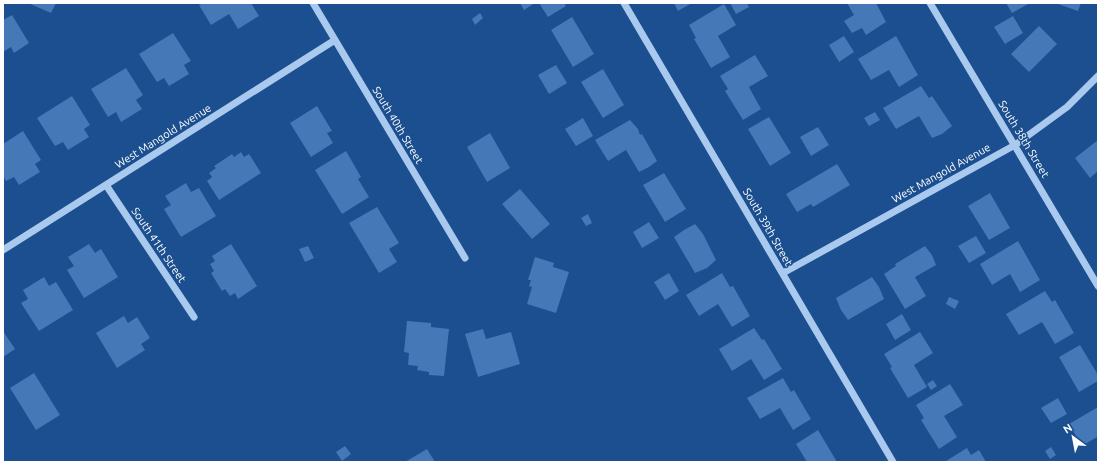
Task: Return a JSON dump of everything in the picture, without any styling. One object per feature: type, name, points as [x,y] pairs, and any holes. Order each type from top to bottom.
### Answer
[{"type":"street","name":"South 40th Street","points":[[313,3],[465,258]]},
{"type":"street","name":"South 39th Street","points":[[624,3],[893,462]]},
{"type":"street","name":"South 38th Street","points":[[930,3],[1098,286]]},
{"type":"street","name":"West Mangold Avenue","points":[[3,250],[335,40]]},
{"type":"street","name":"West Mangold Avenue","points":[[783,273],[1015,145],[1067,107],[1098,76]]},
{"type":"street","name":"South 41th Street","points":[[106,185],[194,317]]},
{"type":"building","points":[[28,3],[56,3],[51,13]]},
{"type":"building","points":[[203,3],[251,3],[259,16],[238,29],[229,14],[211,25],[199,5]]},
{"type":"building","points":[[520,3],[535,3],[524,10]]},
{"type":"building","points":[[539,3],[564,3],[566,6],[548,17]]},
{"type":"building","points":[[674,3],[692,3],[678,11]]},
{"type":"building","points":[[730,3],[747,3],[749,7],[736,14]]},
{"type":"building","points":[[847,3],[876,3],[886,22],[866,35],[862,28],[852,33],[844,21],[854,15]]},
{"type":"building","points":[[1006,3],[1030,3],[1012,13]]},
{"type":"building","points":[[1058,3],[1081,3],[1078,11]]},
{"type":"building","points":[[724,4],[736,25],[718,36],[730,57],[711,68],[694,39],[696,38],[689,25]]},
{"type":"building","points":[[480,13],[483,18],[475,25],[472,19]]},
{"type":"building","points":[[12,15],[29,43],[14,53],[11,47],[3,52],[3,20]]},
{"type":"building","points":[[1013,16],[1023,33],[1005,44],[994,27]]},
{"type":"building","points":[[572,17],[594,54],[573,67],[551,30]]},
{"type":"building","points":[[1039,26],[1057,44],[1029,72],[1011,54]]},
{"type":"building","points":[[173,33],[191,61],[184,65],[189,74],[169,86],[164,78],[157,82],[139,54]]},
{"type":"building","points":[[844,36],[854,52],[839,62],[829,45]]},
{"type":"building","points":[[896,36],[918,75],[899,87],[889,70],[871,80],[858,59]]},
{"type":"building","points":[[755,55],[768,76],[749,87],[761,109],[743,120],[725,91],[728,89],[720,76]]},
{"type":"building","points":[[556,65],[567,83],[549,94],[538,75]]},
{"type":"building","points":[[126,68],[143,95],[136,100],[142,109],[121,122],[116,112],[108,117],[91,89]]},
{"type":"building","points":[[603,69],[624,105],[603,118],[581,82]]},
{"type":"building","points":[[921,86],[929,98],[932,96],[952,126],[942,134],[932,138],[919,116],[896,129],[883,108]]},
{"type":"building","points":[[72,96],[90,125],[84,129],[89,137],[68,150],[63,142],[55,146],[37,118]]},
{"type":"building","points":[[317,106],[332,131],[327,133],[333,143],[311,157],[290,123]]},
{"type":"building","points":[[875,112],[880,120],[869,126],[864,118]]},
{"type":"building","points":[[769,117],[791,153],[770,166],[748,129]]},
{"type":"building","points":[[583,118],[593,136],[576,146],[565,129]]},
{"type":"building","points":[[630,120],[638,129],[640,135],[642,134],[657,161],[639,172],[626,150],[608,161],[595,140]]},
{"type":"building","points":[[818,127],[829,145],[811,156],[800,137]]},
{"type":"building","points":[[23,131],[41,160],[35,164],[40,172],[19,185],[14,177],[6,181],[3,176],[3,144]]},
{"type":"building","points":[[490,133],[510,168],[487,182],[467,147]]},
{"type":"building","points":[[1098,140],[1098,171],[1090,178],[1075,158]]},
{"type":"building","points":[[346,151],[361,177],[358,179],[369,197],[342,214],[315,170]]},
{"type":"building","points":[[241,152],[244,157],[249,154],[261,173],[219,200],[207,181],[212,177],[209,173],[216,168],[214,166],[232,154],[234,157]]},
{"type":"building","points":[[837,164],[850,185],[813,207],[811,204],[797,212],[786,194]]},
{"type":"building","points":[[664,173],[686,209],[665,222],[643,185]]},
{"type":"building","points":[[186,183],[191,192],[199,188],[216,216],[181,237],[164,209],[171,205],[165,196]]},
{"type":"building","points":[[520,189],[550,224],[532,239],[502,204]]},
{"type":"building","points":[[990,193],[1010,228],[989,240],[968,206]]},
{"type":"building","points":[[377,207],[399,243],[389,249],[397,262],[379,273],[349,223]]},
{"type":"building","points":[[588,214],[592,223],[586,226],[581,218]]},
{"type":"building","points":[[649,222],[659,238],[642,248],[633,232]]},
{"type":"building","points":[[695,224],[703,234],[716,260],[707,268],[695,273],[674,237]]},
{"type":"building","points":[[976,236],[986,253],[969,263],[958,246]]},
{"type":"building","points":[[1018,241],[1040,280],[1020,292],[1010,274],[992,285],[980,264]]},
{"type":"building","points":[[89,244],[95,253],[101,249],[118,277],[84,298],[67,270],[74,266],[68,257]]},
{"type":"building","points":[[231,244],[257,286],[238,299],[235,293],[230,296],[225,289],[222,291],[211,273],[214,271],[210,264],[215,261],[212,256]]},
{"type":"building","points":[[308,246],[314,258],[305,262],[299,249]]},
{"type":"building","points":[[925,246],[932,255],[936,265],[915,277],[926,296],[905,309],[884,274],[896,266],[895,264]]},
{"type":"building","points":[[535,257],[554,263],[553,267],[569,272],[556,313],[527,304],[532,287],[529,286],[531,280],[528,280]]},
{"type":"building","points":[[669,273],[679,291],[665,300],[654,282]]},
{"type":"building","points":[[722,273],[730,287],[733,286],[750,316],[732,327],[718,304],[699,316],[686,295]]},
{"type":"building","points":[[44,277],[49,286],[56,282],[73,310],[39,331],[21,303],[28,299],[23,290]]},
{"type":"building","points":[[872,277],[879,287],[884,299],[848,320],[841,310],[836,298]]},
{"type":"building","points":[[1045,291],[1052,302],[1055,300],[1074,333],[1055,344],[1042,322],[1019,335],[1006,314]]},
{"type":"building","points":[[949,297],[959,301],[955,309],[946,304]]},
{"type":"building","points":[[902,314],[911,330],[895,340],[886,324]]},
{"type":"building","points":[[124,316],[128,323],[137,317],[150,338],[141,344],[145,350],[117,368],[96,333]]},
{"type":"building","points":[[407,321],[431,323],[431,327],[449,329],[444,376],[429,375],[429,372],[417,370],[418,366],[408,365],[409,353],[404,352]]},
{"type":"building","points":[[754,328],[762,340],[764,339],[782,369],[764,380],[751,359],[732,371],[719,349]]},
{"type":"building","points":[[483,329],[486,339],[511,332],[520,364],[478,377],[465,334]]},
{"type":"building","points":[[3,331],[15,349],[3,357]]},
{"type":"building","points":[[920,332],[933,353],[914,365],[927,387],[908,398],[890,368],[892,367],[884,354]]},
{"type":"building","points":[[1080,345],[1098,375],[1098,381],[1079,392],[1059,357]]},
{"type":"building","points":[[34,373],[60,415],[36,430],[10,388]]},
{"type":"building","points":[[783,378],[791,392],[794,390],[811,419],[793,430],[780,408],[760,419],[747,398]]},
{"type":"building","points":[[933,380],[937,386],[931,390],[927,384]]},
{"type":"building","points":[[950,384],[963,405],[944,416],[957,437],[939,449],[921,420],[924,418],[916,405]]},
{"type":"building","points":[[1058,398],[1067,414],[1051,423],[1041,408]]},
{"type":"building","points":[[1098,407],[1098,439],[1097,437],[1082,446],[1069,424]]},
{"type":"building","points":[[818,430],[837,462],[807,462],[796,444]]},
{"type":"building","points":[[345,446],[351,454],[342,461],[336,452]]},
{"type":"building","points":[[1051,447],[1056,455],[1050,459],[1045,451]]},
{"type":"building","points":[[967,448],[971,455],[979,450],[986,462],[946,462],[946,461]]},
{"type":"building","points":[[427,449],[435,462],[405,462]]}]
